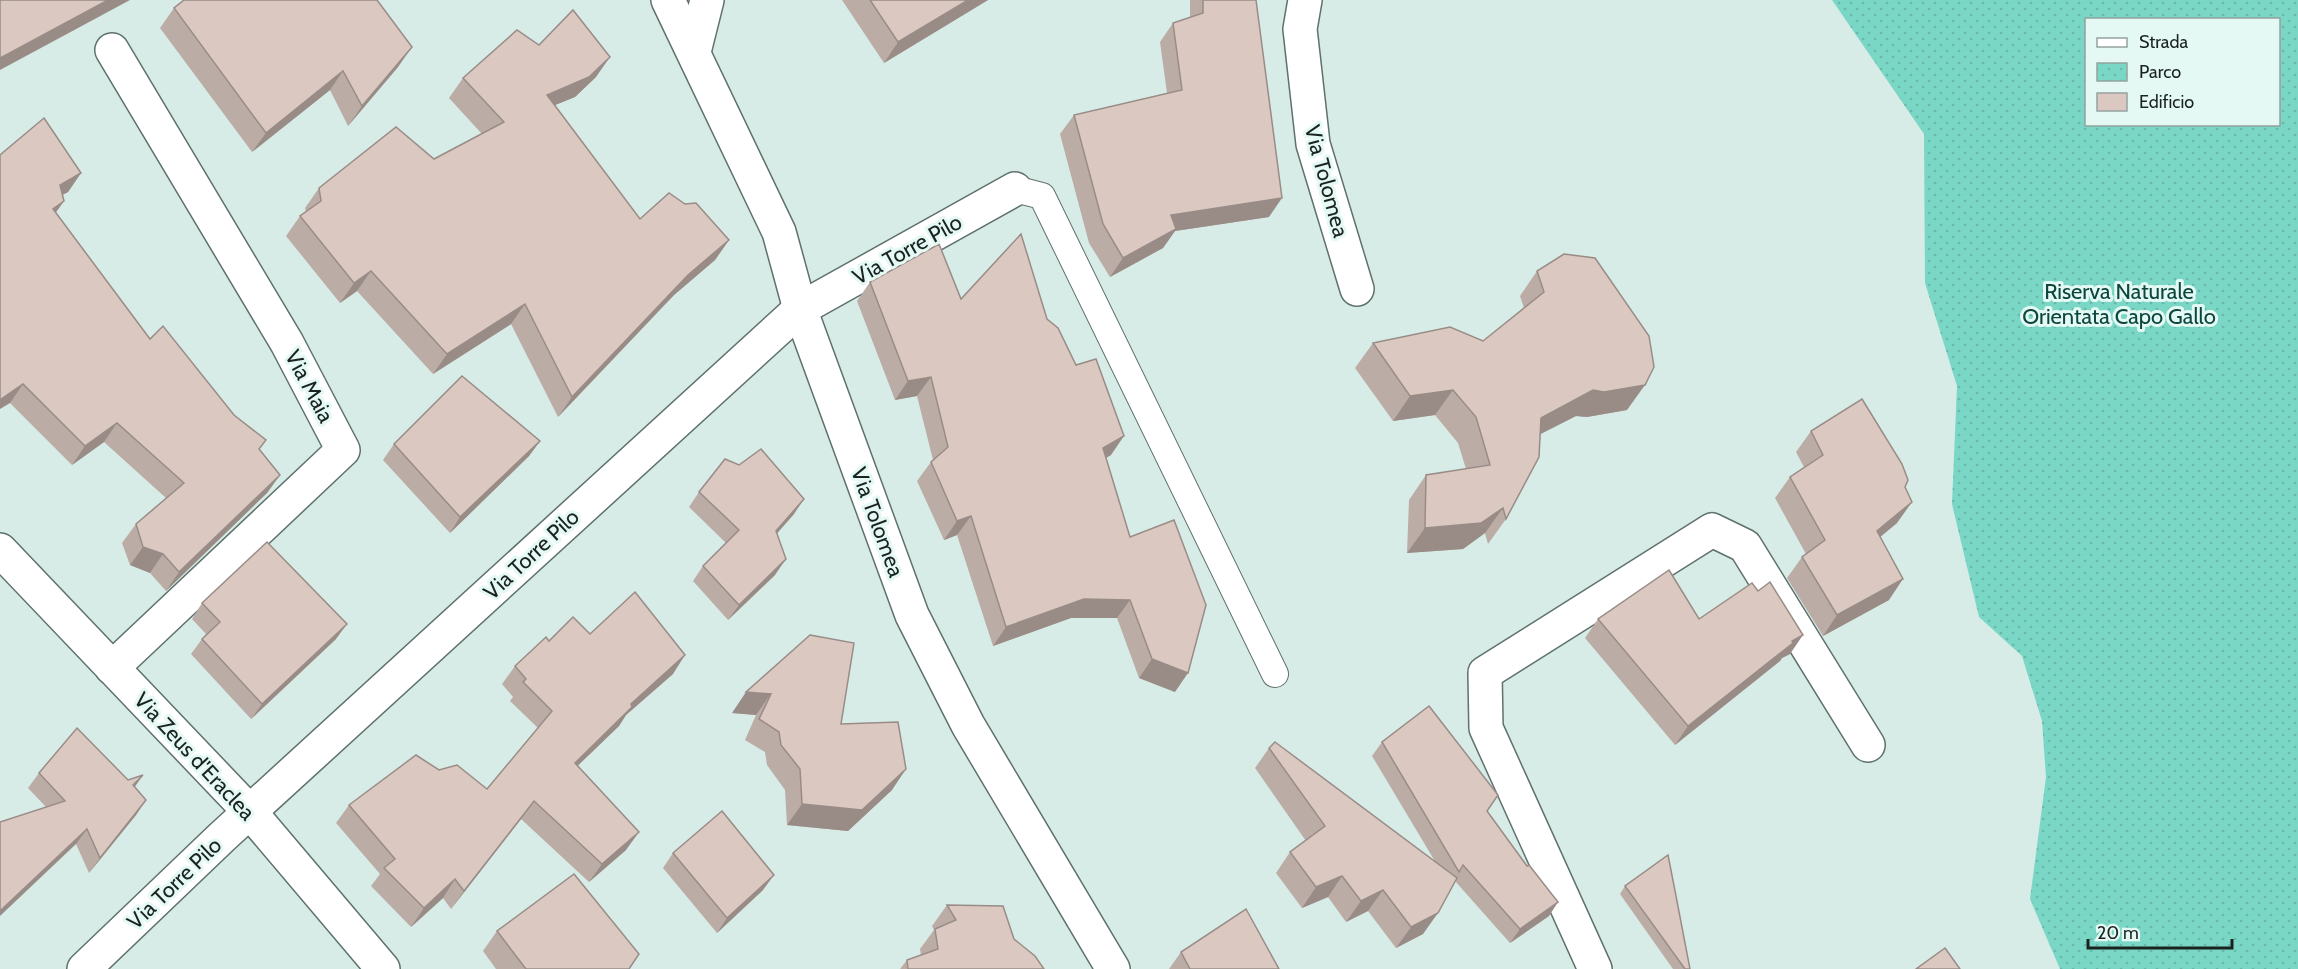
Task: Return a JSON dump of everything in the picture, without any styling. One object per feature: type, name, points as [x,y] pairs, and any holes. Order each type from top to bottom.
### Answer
[{"type":"street","name":"Via Tolomea","points":[[668,0],[779,232],[800,309],[912,615],[968,725],[1113,969]]},
{"type":"street","points":[[694,52],[707,0]]},
{"type":"street","name":"Via Tolomea","points":[[1305,0],[1300,29],[1313,144],[1357,289]]},
{"type":"street","name":"Via Maia","points":[[112,50],[287,343],[343,450],[112,668]]},
{"type":"street","name":"Via Torre Pilo","points":[[84,969],[249,812],[800,309],[1015,189]]},
{"type":"street","points":[[1595,969],[1486,729],[1485,673],[1712,530],[1745,546],[1868,745]]},
{"type":"street","name":"Via Zeus d'Eraclea","points":[[0,550],[249,812],[383,969]]},
{"type":"lane","points":[[1015,189],[1042,196],[1275,674]]},
{"type":"green space","name":"Riserva Naturale Orientata Capo Gallo","points":[[1832,0],[2298,0],[2298,969],[2060,969],[2030,899],[2046,777],[2042,721],[2022,656],[1979,617],[1952,504],[1957,386],[1925,283],[1924,134]]},
{"type":"building","points":[[0,0],[108,0],[0,58]]},
{"type":"building","points":[[184,0],[377,0],[412,47],[362,106],[343,71],[266,133],[174,8]]},
{"type":"building","points":[[870,0],[968,0],[898,42]]},
{"type":"building","points":[[1203,0],[1256,0],[1282,198],[1171,215],[1176,229],[1123,258],[1103,224],[1074,115],[1182,90],[1173,23],[1203,13]]},
{"type":"building","points":[[573,10],[610,57],[589,77],[547,95],[640,219],[669,193],[685,204],[696,203],[729,240],[688,275],[572,397],[525,304],[447,354],[371,271],[354,283],[300,216],[321,201],[319,188],[396,127],[434,159],[504,122],[463,78],[517,30],[539,45]]},
{"type":"building","points":[[44,118],[81,173],[60,185],[64,201],[53,209],[150,339],[163,326],[234,415],[266,440],[259,449],[280,475],[179,572],[163,554],[143,547],[136,524],[184,483],[117,423],[85,446],[23,384],[0,400],[0,155]]},
{"type":"building","points":[[1021,234],[1047,319],[1058,328],[1076,365],[1096,359],[1124,436],[1103,448],[1130,537],[1174,520],[1206,605],[1188,673],[1152,659],[1130,600],[1084,599],[1006,627],[971,516],[957,521],[931,462],[948,447],[931,377],[908,381],[870,282],[939,244],[961,299]]},
{"type":"building","points":[[1564,254],[1595,258],[1649,336],[1654,367],[1645,385],[1604,392],[1593,390],[1541,418],[1539,457],[1506,519],[1503,508],[1481,523],[1425,528],[1426,475],[1490,465],[1476,417],[1453,390],[1410,396],[1373,343],[1450,327],[1483,341],[1544,292],[1537,271]]},
{"type":"building","points":[[462,376],[540,441],[460,517],[394,444]]},
{"type":"building","points":[[1862,399],[1902,464],[1908,480],[1905,487],[1912,502],[1877,531],[1903,579],[1837,615],[1802,557],[1825,540],[1790,477],[1823,455],[1811,431]]},
{"type":"building","points":[[761,449],[804,499],[776,531],[786,559],[739,605],[703,566],[739,530],[699,492],[725,459],[739,465]]},
{"type":"building","points":[[267,542],[347,624],[262,704],[202,639],[220,622],[202,603]]},
{"type":"building","points":[[1669,570],[1699,619],[1752,583],[1758,591],[1770,582],[1803,635],[1792,641],[1793,643],[1688,726],[1598,619]]},
{"type":"building","points":[[635,592],[685,655],[631,704],[632,707],[575,763],[639,832],[602,864],[534,801],[464,891],[455,879],[424,908],[384,868],[395,859],[349,805],[416,755],[439,770],[457,765],[487,789],[552,711],[523,682],[526,679],[515,666],[546,637],[549,641],[573,617],[590,634]]},
{"type":"building","points":[[810,635],[854,643],[841,724],[898,722],[906,769],[862,810],[802,804],[800,769],[781,745],[779,732],[759,719],[771,694],[746,692]]},
{"type":"building","points":[[1429,706],[1498,795],[1487,811],[1527,866],[1529,865],[1558,902],[1520,929],[1463,865],[1459,872],[1382,742]]},
{"type":"building","points":[[77,728],[128,780],[143,775],[133,785],[146,800],[100,858],[87,829],[0,911],[0,822],[65,801],[39,773]]},
{"type":"building","points":[[1275,742],[1457,878],[1438,913],[1411,927],[1383,890],[1361,901],[1342,876],[1316,887],[1290,852],[1325,826],[1269,748]]},
{"type":"building","points":[[722,811],[774,875],[727,918],[673,853]]},
{"type":"building","points":[[1668,855],[1690,969],[1685,969],[1625,886]]},
{"type":"building","points":[[574,874],[639,954],[629,969],[526,969],[497,931]]},
{"type":"building","points":[[947,905],[1003,906],[1014,939],[1035,956],[1044,969],[908,969],[907,960],[938,949],[935,929],[956,920]]},
{"type":"building","points":[[1246,909],[1279,969],[1190,969],[1181,952]]},
{"type":"building","points":[[1945,948],[1960,969],[1916,969]]}]
